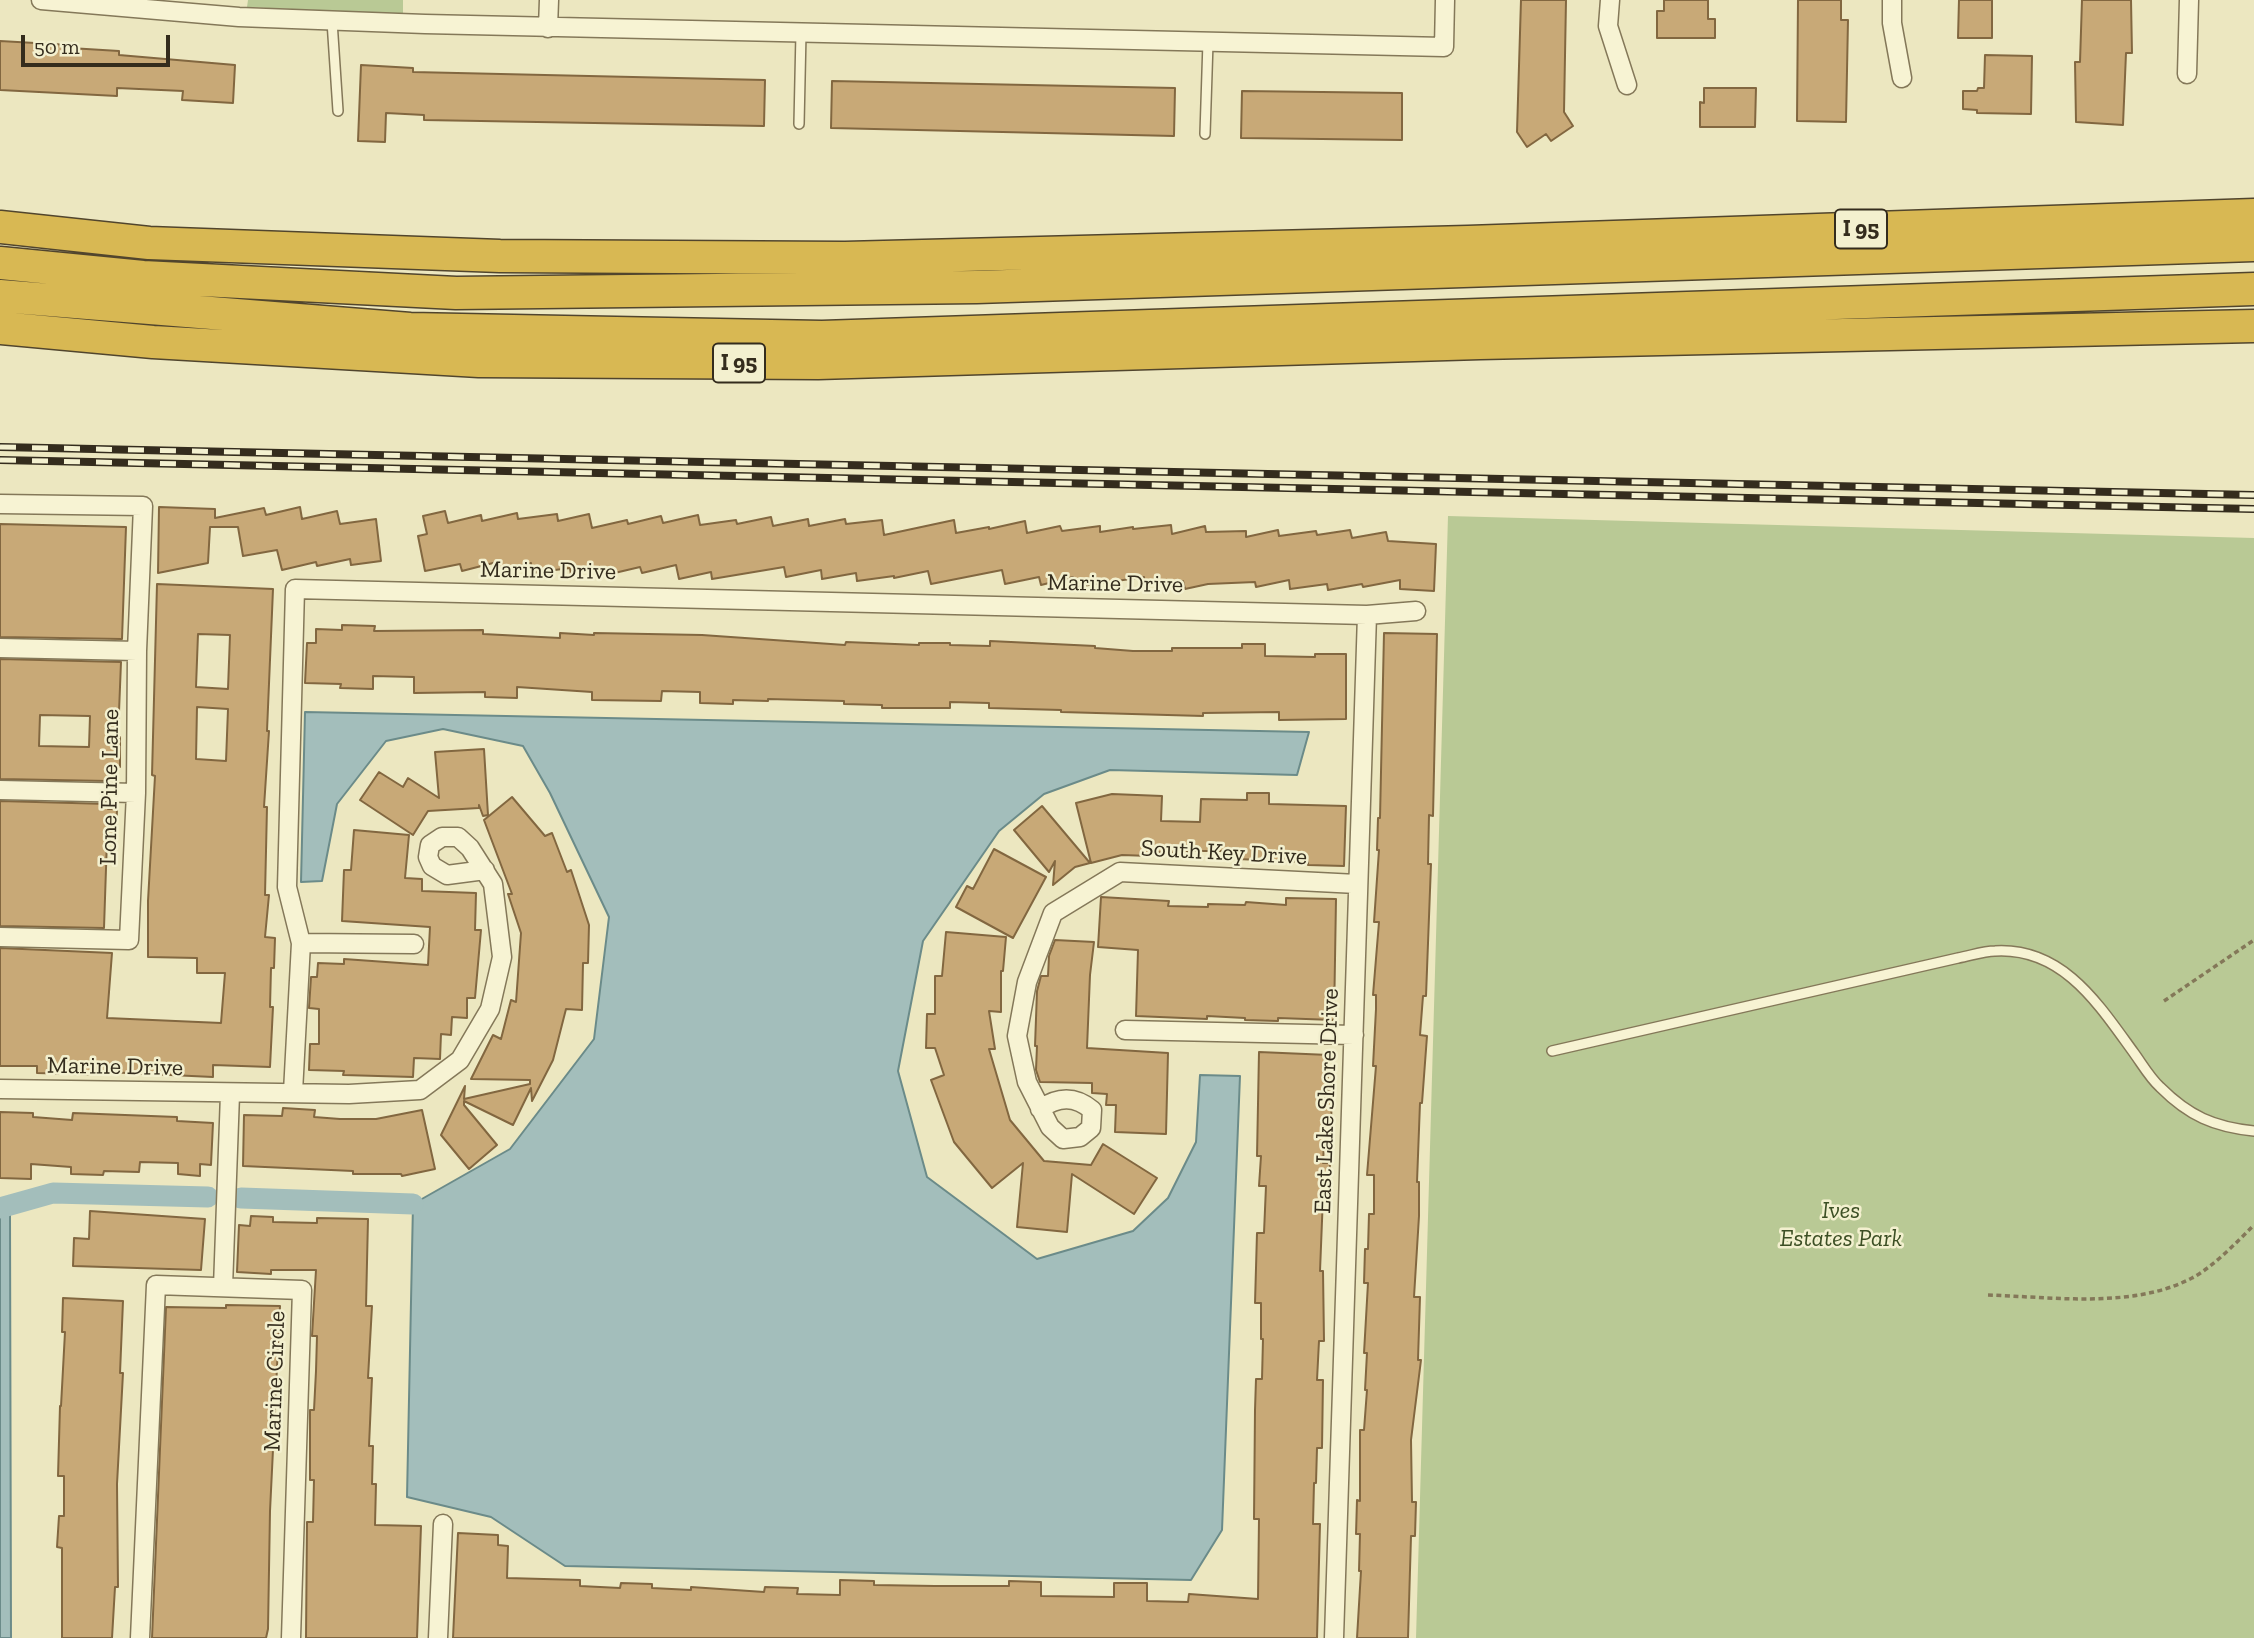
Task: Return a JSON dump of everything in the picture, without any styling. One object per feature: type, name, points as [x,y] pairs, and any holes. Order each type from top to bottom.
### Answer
[{"type":"highway","name":"I 95","points":[[0,227],[149,243],[446,254],[845,258],[1482,242],[2254,215]]},
{"type":"highway","points":[[0,263],[143,277],[456,293],[977,287],[2254,245]]},
{"type":"highway","points":[[0,296],[410,330],[822,337],[2254,289]]},
{"type":"highway","name":"I 95","points":[[0,328],[153,342],[479,361],[818,363],[1466,343],[2254,326]]},
{"type":"street","points":[[41,0],[239,9],[332,21],[1444,47],[1445,0]]},
{"type":"street","points":[[548,28],[549,0]]},
{"type":"street","points":[[1610,0],[1608,26],[1627,85]]},
{"type":"street","points":[[1892,0],[1892,23],[1902,78]]},
{"type":"street","points":[[2187,74],[2189,0]]},
{"type":"street","name":"Lone Pine Lane","points":[[0,504],[143,506],[137,650],[136,793],[129,940],[0,936]]},
{"type":"street","name":"Marine Drive","points":[[0,1089],[230,1094],[293,1092],[301,943],[287,887],[295,589],[1367,615]]},
{"type":"street","points":[[1367,615],[1416,611]]},
{"type":"street","name":"East Lake Shore Drive","points":[[1334,1638],[1367,615]]},
{"type":"street","points":[[0,648],[137,650]]},
{"type":"street","points":[[0,790],[136,793]]},
{"type":"street","points":[[293,1092],[349,1094],[420,1090],[460,1060],[490,1009],[502,957],[493,884],[485,870]]},
{"type":"street","name":"South Key Drive","points":[[1040,1109],[1027,1082],[1017,1036],[1027,982],[1053,913],[1120,872],[1357,884]]},
{"type":"street","points":[[301,943],[414,944]]},
{"type":"street","points":[[1125,1030],[1354,1035]]},
{"type":"street","points":[[223,1287],[230,1094]]},
{"type":"street","name":"Marine Circle","points":[[140,1638],[156,1285],[302,1290],[291,1638]]},
{"type":"street","points":[[439,1638],[443,1524]]},
{"type":"lane","points":[[332,21],[338,74],[338,111]]},
{"type":"lane","points":[[799,124],[801,33]]},
{"type":"lane","points":[[1205,134],[1208,42]]},
{"type":"lane","points":[[1552,1051],[1958,958],[1994,951],[2021,953],[2049,962],[2069,973],[2103,1012],[2158,1086],[2191,1112],[2224,1128],[2254,1131]]},
{"type":"path","points":[[2164,1001],[2254,940]]},
{"type":"path","points":[[1989,1296],[2113,1298],[2160,1291],[2194,1277],[2254,1225]]},
{"type":"green space","points":[[248,0],[403,0],[403,14],[247,7]]},
{"type":"green space","name":"Ives Estates Park","points":[[1448,516],[2254,538],[2254,1638],[1416,1638]]},
{"type":"water","points":[[305,712],[1309,732],[1297,775],[1110,770],[1044,794],[999,831],[923,941],[898,1071],[927,1177],[1037,1259],[1133,1231],[1168,1198],[1196,1142],[1200,1075],[1240,1076],[1222,1530],[1191,1580],[565,1566],[491,1517],[407,1497],[413,1204],[510,1149],[594,1039],[609,917],[550,793],[523,746],[443,729],[386,741],[337,804],[322,881],[301,882]]},
{"type":"water","points":[[0,1213],[10,1215],[11,1638],[0,1638]]},
{"type":"building","points":[[1521,0],[1566,0],[1564,112],[1573,126],[1551,141],[1546,134],[1527,147],[1517,132]]},
{"type":"building","points":[[1664,0],[1708,0],[1708,19],[1715,19],[1715,38],[1657,38],[1657,11],[1664,11]]},
{"type":"building","points":[[1798,0],[1841,0],[1841,20],[1848,20],[1846,122],[1797,121]]},
{"type":"building","points":[[1959,0],[1992,0],[1992,38],[1958,38]]},
{"type":"building","points":[[2082,0],[2131,0],[2132,53],[2126,53],[2123,125],[2076,122],[2075,62],[2080,62]]},
{"type":"building","points":[[0,41],[70,45],[70,48],[119,51],[119,55],[235,65],[233,103],[182,100],[183,91],[117,88],[117,96],[0,90]]},
{"type":"building","points":[[1985,55],[2032,56],[2031,114],[1977,113],[1977,110],[1963,109],[1963,91],[1984,88]]},
{"type":"building","points":[[361,65],[413,68],[413,72],[765,80],[764,126],[424,120],[424,115],[386,113],[385,142],[358,141]]},
{"type":"building","points":[[832,81],[1175,88],[1174,136],[831,128]]},
{"type":"building","points":[[1704,88],[1756,88],[1755,127],[1700,127],[1700,102],[1704,103]]},
{"type":"building","points":[[1242,91],[1402,93],[1402,140],[1241,138]]},
{"type":"building","points":[[159,507],[215,509],[215,518],[264,508],[266,515],[300,507],[302,519],[337,511],[340,524],[376,519],[381,561],[351,565],[350,559],[317,566],[316,562],[282,570],[277,550],[243,556],[238,527],[210,527],[208,563],[158,573]]},
{"type":"building","points":[[445,511],[448,523],[481,515],[482,521],[517,513],[518,519],[557,514],[558,521],[589,514],[592,528],[627,520],[628,524],[661,516],[663,523],[698,515],[700,525],[736,520],[737,524],[771,517],[773,526],[808,519],[809,526],[845,519],[846,524],[882,520],[884,535],[954,520],[956,533],[1025,521],[1027,533],[1060,526],[1062,531],[1100,526],[1100,532],[1171,525],[1172,534],[1205,526],[1206,532],[1246,531],[1246,537],[1278,530],[1279,536],[1316,531],[1317,535],[1350,530],[1352,538],[1386,532],[1388,541],[1436,544],[1434,591],[1400,589],[1400,580],[1328,590],[1327,584],[1290,589],[1289,580],[1256,587],[1255,582],[1208,584],[1185,589],[1183,581],[1145,585],[1144,577],[1075,587],[1073,577],[1041,585],[1039,577],[1005,584],[1002,570],[931,584],[928,571],[894,578],[857,581],[856,573],[822,579],[821,570],[786,577],[784,567],[712,579],[711,572],[679,579],[676,565],[642,573],[640,567],[606,575],[604,567],[571,575],[570,568],[532,573],[531,563],[498,570],[497,562],[462,571],[460,564],[425,571],[418,536],[427,534],[423,516]]},
{"type":"building","points":[[0,524],[126,527],[122,639],[0,637]]},
{"type":"building","points":[[157,584],[273,589],[264,807],[267,807],[265,895],[269,895],[265,937],[275,938],[274,968],[271,968],[270,1007],[273,1007],[270,1067],[213,1065],[213,1077],[106,1072],[106,1075],[37,1073],[37,1066],[0,1066],[0,948],[112,953],[107,1018],[221,1023],[225,973],[197,973],[197,958],[148,957],[148,901],[155,776],[152,775]],"holes":[[[198,634],[230,635],[228,689],[196,687]],[[197,707],[228,709],[226,761],[196,759]]]},
{"type":"building","points":[[342,625],[375,626],[374,631],[483,630],[483,634],[560,638],[560,633],[594,633],[702,635],[845,645],[846,642],[990,646],[990,641],[1095,646],[1133,651],[1242,648],[1242,644],[1265,644],[1265,656],[1315,657],[1315,654],[1346,654],[1346,719],[1279,720],[1279,712],[1203,713],[1203,716],[1061,712],[989,708],[989,703],[950,702],[950,708],[882,708],[882,705],[844,704],[844,701],[768,699],[733,700],[733,704],[700,703],[700,692],[662,691],[661,701],[592,700],[592,692],[517,687],[517,698],[485,697],[485,692],[414,693],[414,677],[373,676],[373,689],[340,688],[341,684],[305,683],[307,643],[316,643],[316,629],[342,630]]},
{"type":"building","points":[[1384,633],[1437,634],[1433,816],[1429,815],[1428,864],[1431,864],[1426,996],[1423,996],[1420,1035],[1427,1036],[1420,1103],[1417,1182],[1419,1216],[1414,1297],[1420,1297],[1418,1360],[1421,1360],[1411,1440],[1412,1502],[1416,1502],[1415,1536],[1411,1536],[1408,1638],[1357,1638],[1361,1571],[1360,1534],[1356,1534],[1357,1500],[1360,1501],[1360,1430],[1364,1430],[1367,1390],[1367,1353],[1364,1353],[1368,1283],[1364,1283],[1365,1249],[1368,1249],[1369,1214],[1374,1214],[1374,1175],[1367,1175],[1376,1066],[1373,1066],[1376,995],[1373,995],[1379,922],[1374,922],[1379,850]]},
{"type":"building","points":[[0,659],[121,662],[118,737],[120,767],[108,767],[108,781],[0,779]],"holes":[[[40,715],[90,716],[89,747],[39,746]]]},
{"type":"building","points":[[484,749],[488,815],[483,816],[479,805],[479,808],[428,811],[413,835],[360,800],[379,772],[403,787],[408,778],[439,798],[435,752]]},
{"type":"building","points":[[1247,793],[1269,793],[1269,804],[1346,806],[1344,866],[1237,859],[1237,851],[1150,852],[1150,856],[1122,855],[1091,863],[1076,803],[1112,794],[1162,796],[1161,821],[1200,822],[1201,799],[1247,800]]},
{"type":"building","points":[[512,797],[545,836],[552,833],[567,872],[571,870],[589,925],[588,963],[583,963],[582,1010],[566,1009],[553,1060],[532,1101],[531,1088],[513,1125],[464,1101],[464,1105],[497,1145],[469,1169],[441,1135],[465,1086],[464,1099],[530,1084],[530,1080],[471,1079],[493,1035],[501,1039],[511,1000],[516,1002],[521,933],[508,894],[512,894],[484,820]]},
{"type":"building","points":[[0,801],[108,804],[108,809],[117,809],[116,839],[107,839],[104,928],[0,926]]},
{"type":"building","points":[[1042,806],[1090,863],[1075,867],[1053,885],[1055,861],[1049,872],[1014,830]]},
{"type":"building","points":[[354,830],[409,835],[405,878],[422,879],[422,891],[476,893],[475,930],[481,930],[475,998],[467,998],[467,1018],[452,1017],[451,1035],[441,1034],[440,1059],[414,1058],[413,1077],[343,1075],[344,1071],[309,1070],[310,1044],[319,1044],[319,1009],[309,1008],[311,977],[317,977],[318,963],[344,964],[344,959],[428,965],[430,927],[342,921],[344,870],[351,870]]},
{"type":"building","points":[[994,849],[1046,877],[1013,938],[956,907],[967,886],[973,889]]},
{"type":"building","points":[[1101,897],[1169,901],[1168,906],[1208,907],[1208,904],[1245,905],[1246,902],[1286,905],[1286,898],[1336,899],[1334,1020],[1278,1018],[1278,1021],[1207,1016],[1207,1019],[1136,1016],[1138,950],[1098,947]]},
{"type":"building","points":[[946,932],[1006,937],[1001,971],[1001,1012],[989,1011],[995,1049],[989,1049],[1010,1120],[1044,1161],[1091,1165],[1103,1144],[1157,1178],[1134,1214],[1072,1174],[1067,1232],[1017,1227],[1023,1163],[992,1188],[954,1142],[931,1080],[944,1075],[935,1048],[926,1048],[927,1014],[935,1014],[935,976],[942,976]]},
{"type":"building","points":[[1055,940],[1094,942],[1087,1048],[1168,1053],[1166,1134],[1115,1132],[1116,1105],[1106,1105],[1107,1094],[1092,1093],[1092,1083],[1040,1082],[1036,1070],[1035,1046],[1037,991],[1041,976],[1048,976],[1049,956]]},
{"type":"building","points":[[1259,1052],[1329,1055],[1327,1091],[1332,1092],[1331,1124],[1325,1123],[1323,1163],[1330,1163],[1328,1196],[1323,1196],[1320,1271],[1323,1271],[1324,1341],[1319,1341],[1317,1380],[1323,1380],[1322,1448],[1317,1448],[1313,1524],[1320,1524],[1317,1638],[453,1638],[458,1533],[498,1535],[498,1545],[508,1546],[507,1578],[580,1580],[580,1586],[620,1588],[621,1583],[652,1584],[652,1588],[691,1590],[691,1587],[764,1592],[765,1587],[798,1588],[797,1594],[840,1595],[840,1580],[874,1581],[874,1585],[935,1586],[1009,1586],[1009,1581],[1041,1582],[1041,1596],[1114,1597],[1114,1583],[1147,1583],[1147,1601],[1188,1602],[1189,1594],[1258,1599],[1259,1519],[1254,1519],[1255,1410],[1256,1379],[1262,1379],[1263,1339],[1261,1303],[1255,1303],[1257,1233],[1264,1233],[1266,1186],[1259,1186],[1261,1156],[1257,1156]]},
{"type":"building","points":[[283,1108],[315,1110],[314,1117],[340,1119],[376,1119],[422,1110],[435,1169],[402,1176],[243,1166],[244,1115],[282,1116]]},
{"type":"building","points":[[0,1112],[33,1113],[33,1117],[72,1120],[73,1113],[177,1117],[177,1121],[213,1123],[211,1165],[200,1164],[200,1176],[178,1174],[178,1163],[140,1162],[139,1172],[104,1171],[103,1175],[71,1174],[71,1167],[31,1164],[31,1179],[0,1178]]},
{"type":"building","points":[[90,1211],[205,1219],[201,1270],[73,1266],[74,1238],[89,1239]]},
{"type":"building","points":[[251,1216],[273,1217],[273,1222],[317,1223],[317,1218],[368,1219],[366,1306],[372,1306],[368,1378],[372,1378],[369,1446],[373,1446],[372,1484],[376,1484],[375,1525],[421,1526],[417,1638],[306,1638],[307,1522],[313,1522],[314,1480],[310,1480],[310,1410],[314,1410],[316,1371],[317,1336],[312,1336],[316,1270],[271,1270],[271,1274],[237,1272],[239,1225],[250,1226]]},
{"type":"building","points":[[63,1298],[123,1301],[120,1373],[123,1373],[117,1484],[118,1587],[115,1587],[112,1638],[62,1638],[62,1548],[57,1547],[59,1516],[64,1516],[64,1476],[58,1476],[65,1332],[62,1332]]},
{"type":"building","points":[[226,1305],[280,1306],[266,1638],[152,1638],[166,1307],[226,1308]]},
{"type":"waterway","points":[[0,1208],[53,1193],[208,1197]]},
{"type":"waterway","points":[[241,1198],[413,1204]]},
{"type":"railway","points":[[0,447],[2254,495]]},
{"type":"railway","points":[[0,460],[2254,509]]}]
